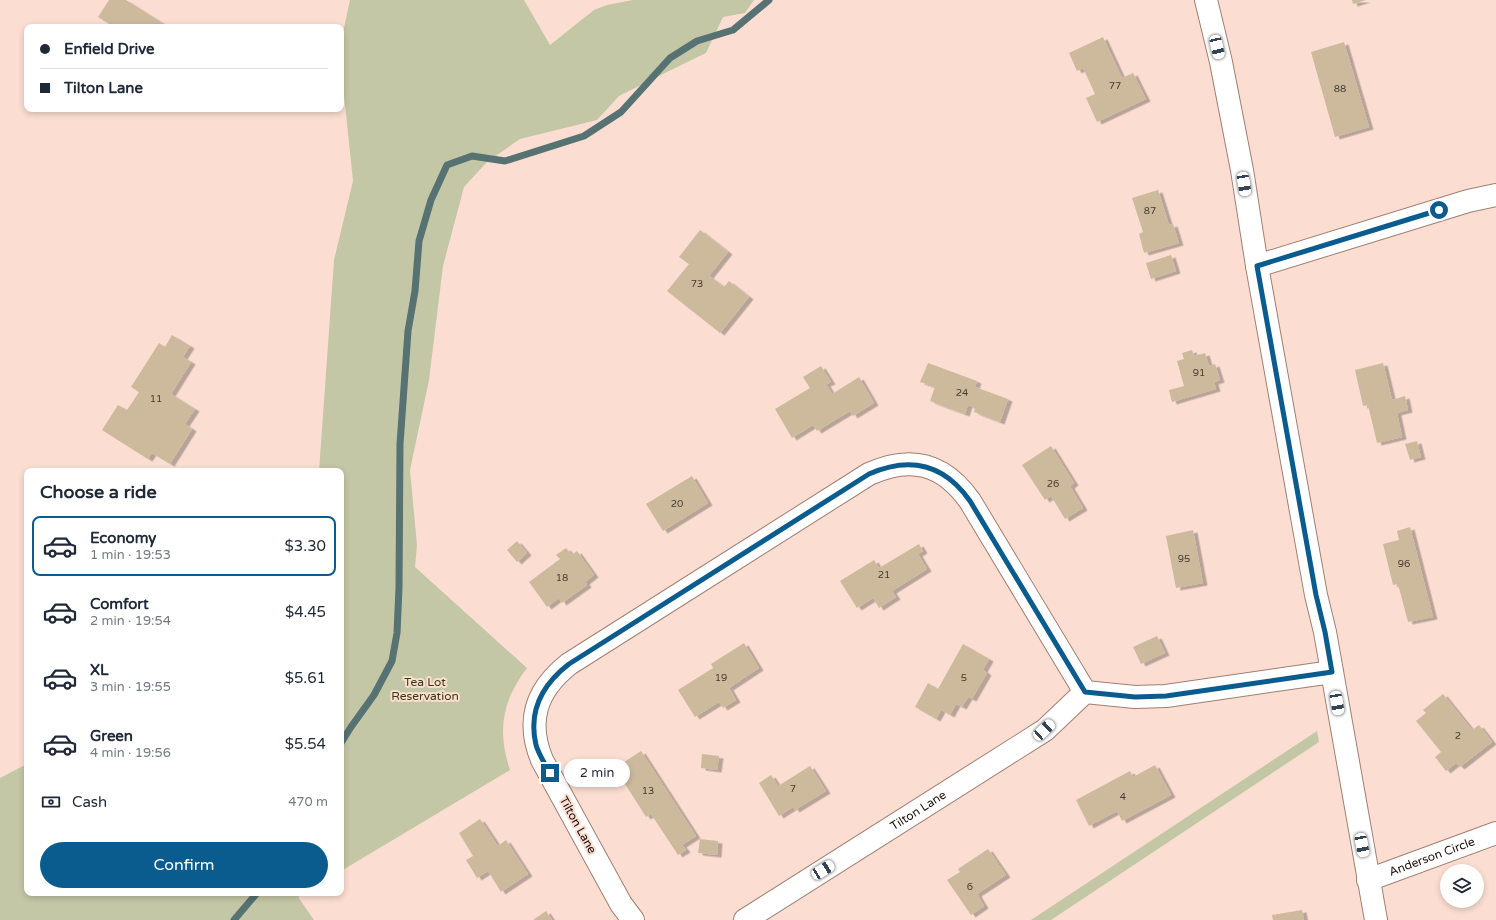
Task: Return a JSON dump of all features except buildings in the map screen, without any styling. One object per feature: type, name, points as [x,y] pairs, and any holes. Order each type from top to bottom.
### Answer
[{"type":"street","points":[[1206,0],[1221,62],[1242,170],[1257,266],[1316,595],[1325,632],[1376,920]]},
{"type":"street","points":[[1257,266],[1468,201],[1496,195]]},
{"type":"street","name":"Tilton Lane","points":[[633,920],[621,904],[546,767],[537,746],[534,731],[535,716],[539,702],[546,687],[556,674],[569,664],[869,474],[900,464],[917,464],[933,469],[948,476],[960,487],[970,501],[1085,692],[1044,730],[744,920]]},
{"type":"street","points":[[1085,692],[1135,697],[1166,696],[1332,672]]},
{"type":"street","name":"Anderson Circle","points":[[1368,880],[1496,833]]},
{"type":"green space","name":"Tea Lot Reservation","points":[[350,0],[524,0],[550,45],[594,10],[607,5],[633,0],[754,0],[745,13],[723,17],[706,53],[619,96],[597,120],[520,139],[487,162],[464,187],[443,266],[429,380],[410,470],[417,545],[415,567],[527,668],[512,692],[504,717],[504,742],[510,770],[344,869],[344,468],[319,468],[334,260],[353,181],[344,95],[344,28]]},
{"type":"green space","points":[[1317,731],[1319,742],[1051,920],[1031,920]]},
{"type":"green space","points":[[24,766],[24,896],[300,896],[298,897],[314,920],[0,920],[0,778]]},
{"type":"waterway","points":[[344,738],[374,695],[392,661],[397,633],[399,588],[400,444],[408,331],[415,291],[419,241],[431,200],[447,165],[472,156],[505,161],[584,136],[621,112],[670,58],[697,41],[733,30],[769,0]]},
{"type":"waterway","points":[[234,920],[254,896]]},
{"type":"route","points":[[550,773],[542,760],[534,731],[535,716],[539,702],[546,687],[556,674],[569,664],[869,474],[900,464],[917,464],[933,469],[948,476],[960,487],[970,501],[1085,692],[1135,697],[1166,696],[1332,672],[1325,632],[1316,595],[1257,266],[1439,210]]}]
